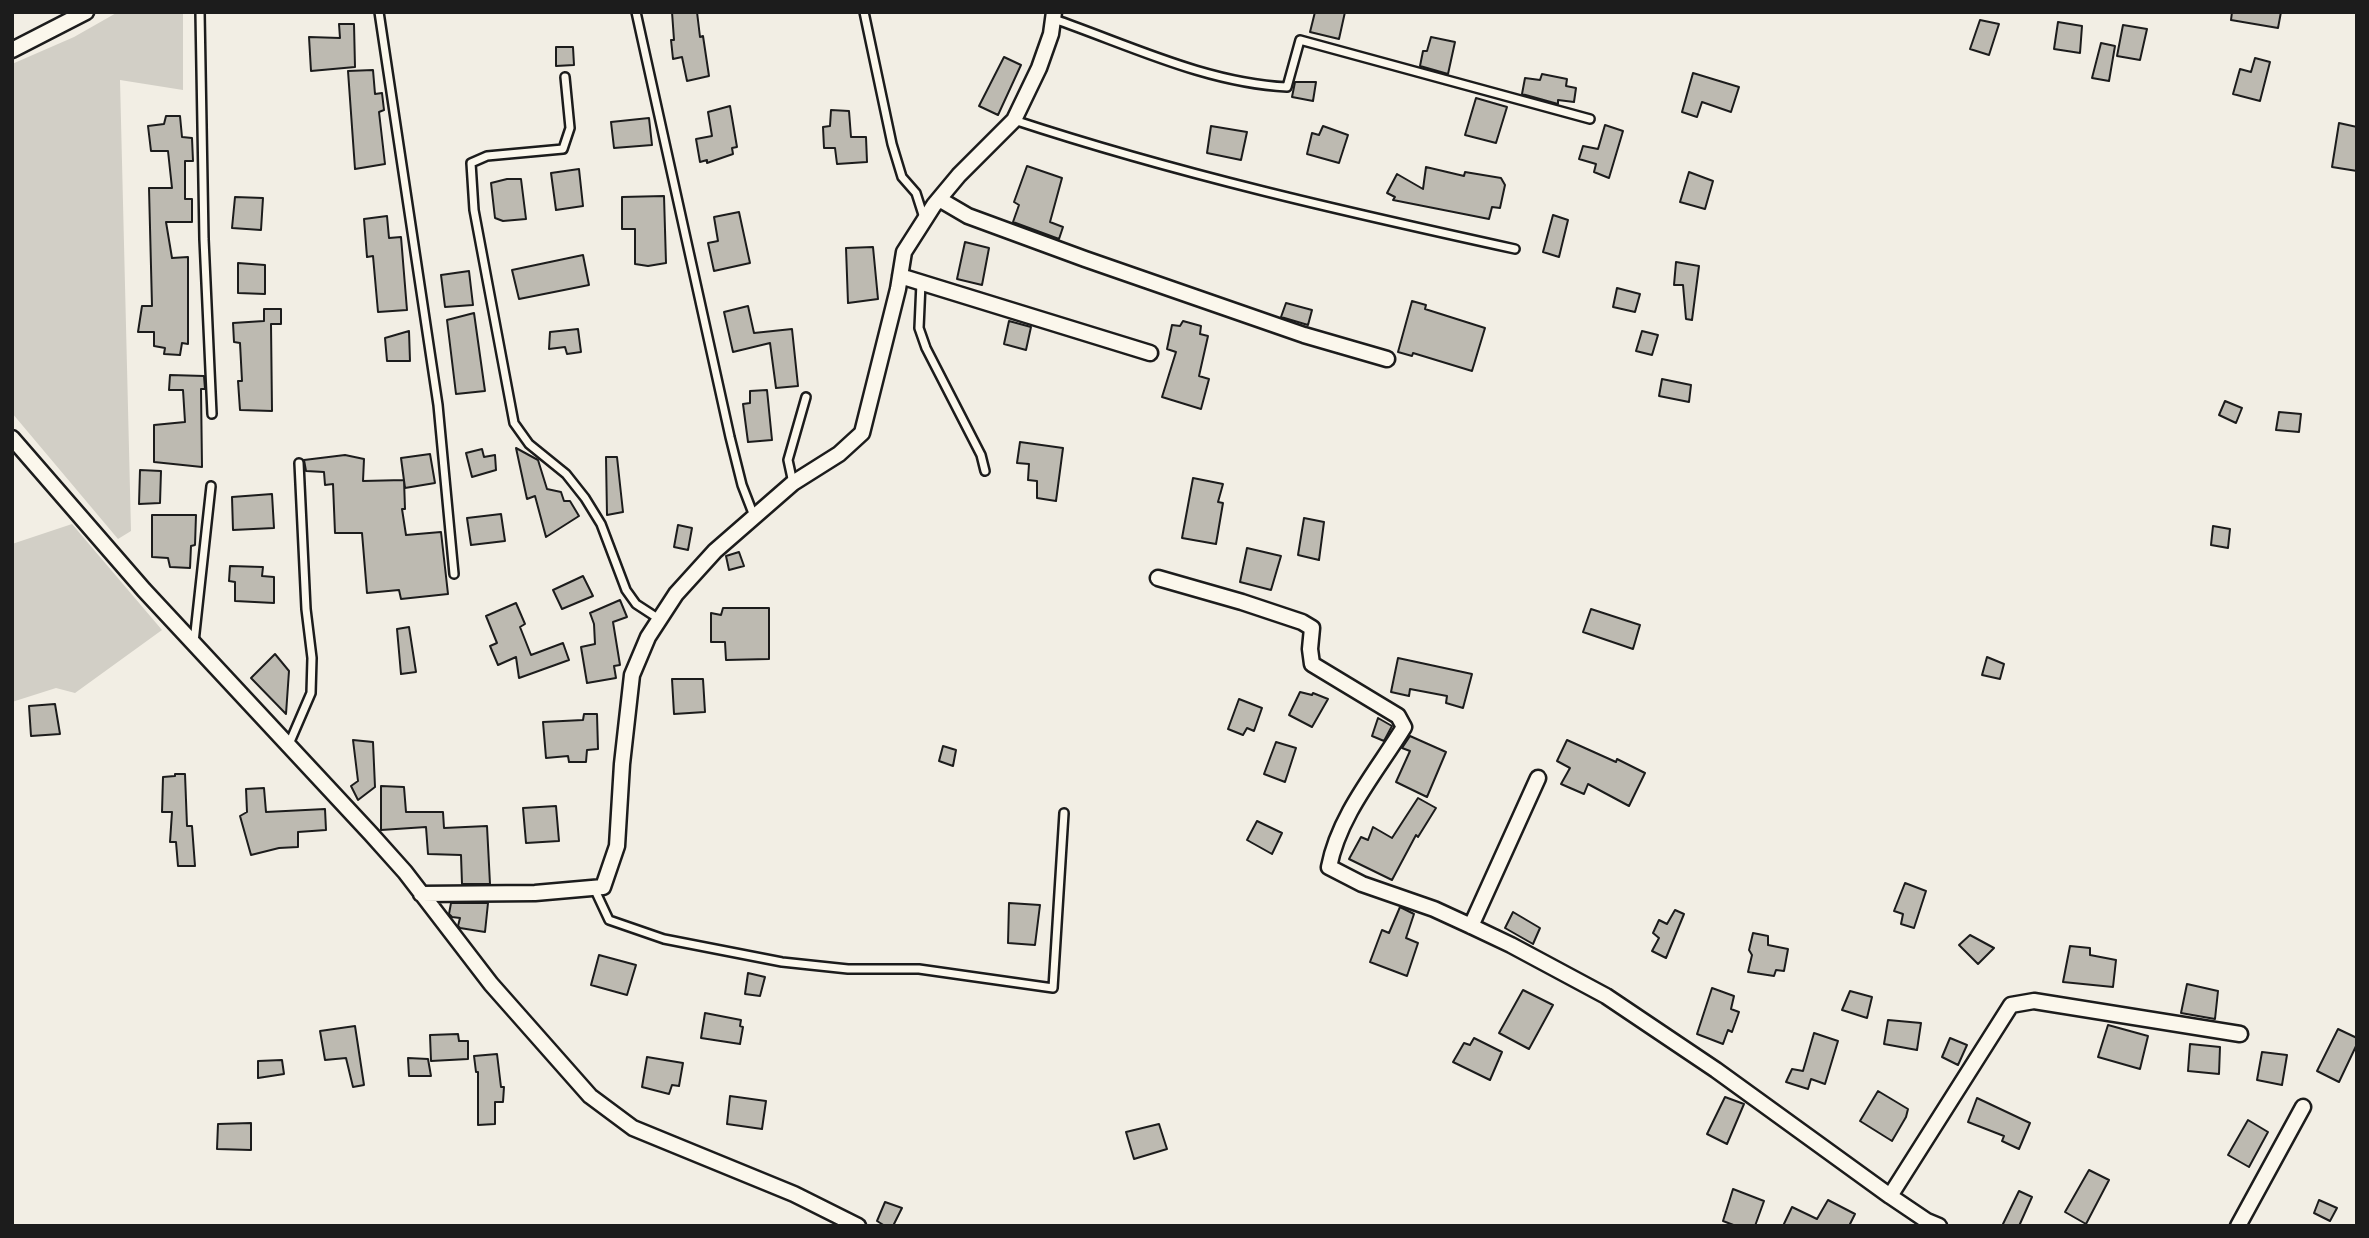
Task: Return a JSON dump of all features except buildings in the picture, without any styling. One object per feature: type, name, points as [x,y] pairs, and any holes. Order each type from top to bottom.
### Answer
[{"type":"street","points":[[12,50],[86,12]]},
{"type":"street","points":[[421,894],[535,893],[603,887],[617,846],[622,764],[632,675],[648,637],[676,594],[715,551],[793,483],[839,454],[862,433],[904,252],[924,219],[959,175],[1014,120],[1039,68],[1051,34],[1054,16]]},
{"type":"street","points":[[939,200],[968,216],[1085,259],[1304,335],[1387,359]]},
{"type":"street","points":[[900,276],[1150,353]]},
{"type":"street","points":[[12,438],[99,540],[388,853],[491,984],[590,1096],[633,1128],[794,1194],[858,1226]]},
{"type":"street","points":[[1158,578],[1302,622],[1312,628],[1312,664],[1398,716],[1404,727],[1374,770],[1333,844],[1329,867],[1362,884],[1434,909],[1471,926],[1606,996],[1716,1070],[1890,1196],[1939,1226]]},
{"type":"street","points":[[1471,926],[1538,778]]},
{"type":"street","points":[[1890,1196],[2011,1005],[2034,1000],[2240,1034]]},
{"type":"street","points":[[2238,1226],[2303,1107]]},
{"type":"lane","points":[[200,12],[204,239],[212,414]]},
{"type":"lane","points":[[379,12],[438,405],[454,574]]},
{"type":"lane","points":[[636,12],[733,449],[754,517]]},
{"type":"lane","points":[[864,12],[892,144],[902,177],[916,193],[924,219]]},
{"type":"lane","points":[[1054,16],[1174,63],[1235,80],[1287,87],[1300,40],[1590,119]]},
{"type":"lane","points":[[565,77],[570,128],[563,149],[487,156],[471,163],[474,211],[514,422],[529,444],[566,474],[585,498],[601,524],[626,590],[636,604],[660,619]]},
{"type":"lane","points":[[1014,120],[1102,149],[1226,182],[1515,249]]},
{"type":"lane","points":[[920,282],[919,328],[926,348],[981,455],[985,471]]},
{"type":"lane","points":[[793,483],[788,460],[806,397]]},
{"type":"lane","points":[[289,744],[311,693],[312,658],[306,608],[299,463]]},
{"type":"lane","points":[[194,644],[211,486]]},
{"type":"lane","points":[[594,887],[609,920],[664,939],[782,962],[848,969],[919,969],[1053,988],[1064,813]]},
{"type":"shaded area","points":[[118,12],[183,12],[183,90],[120,80],[131,531],[118,539],[12,413],[12,64],[74,37]]},
{"type":"shaded area","points":[[72,524],[162,630],[75,693],[56,688],[12,702],[12,544]]}]
